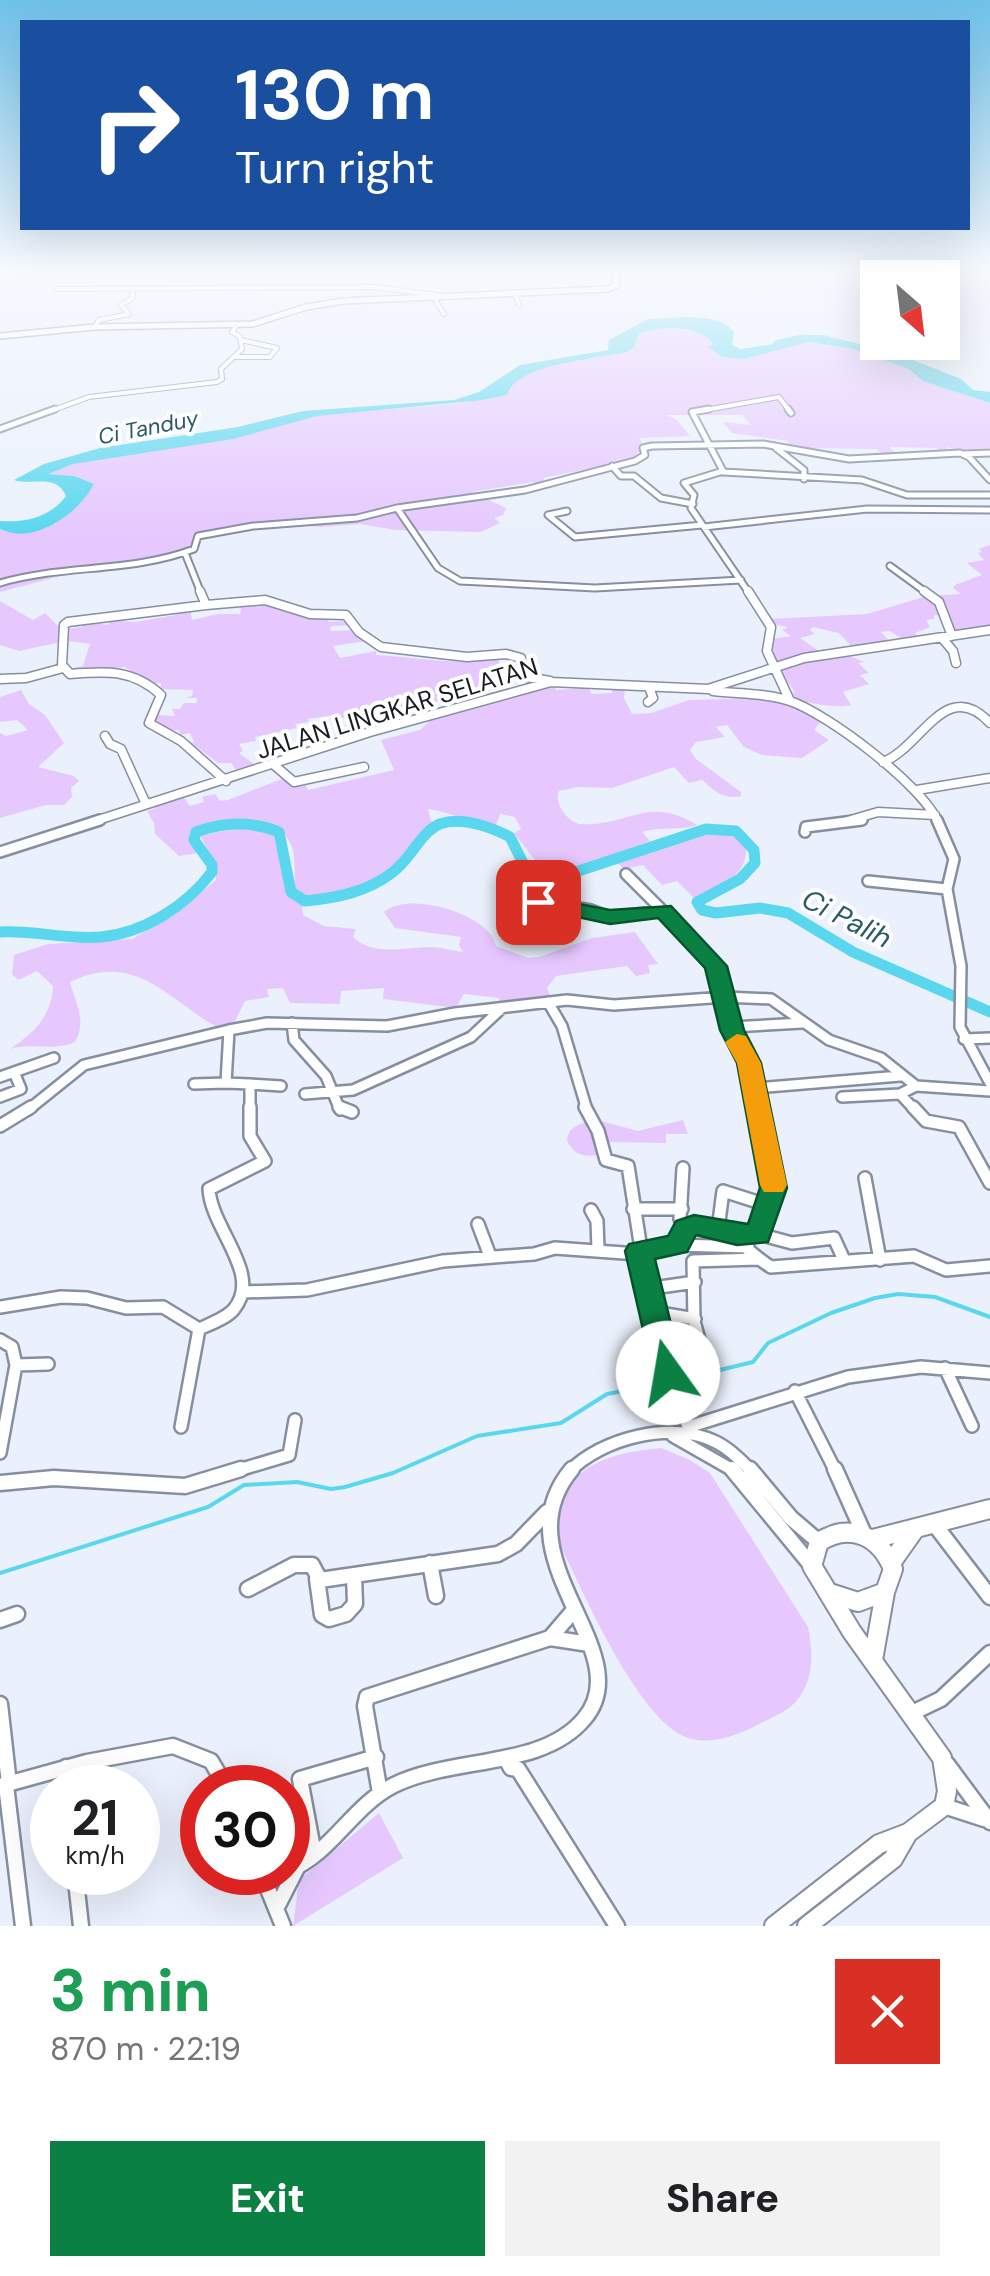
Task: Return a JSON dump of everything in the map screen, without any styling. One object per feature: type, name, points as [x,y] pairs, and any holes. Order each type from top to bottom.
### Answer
[{"type":"main road","points":[[774,1926],[880,1844],[908,1833],[944,1806],[947,1791],[942,1758],[818,1581],[812,1566],[819,1542],[834,1532],[868,1537],[990,1509]]},
{"type":"main road","points":[[891,1563],[915,1529]]},
{"type":"main road","points":[[868,1537],[891,1563],[892,1576],[885,1592],[873,1660]]},
{"type":"main road","points":[[830,1593],[856,1602],[872,1600],[885,1592]]},
{"type":"main road","points":[[807,1926],[893,1858],[908,1833]]},
{"type":"street","points":[[0,429],[89,397],[217,382],[222,379],[221,369],[238,357],[271,356]]},
{"type":"street","points":[[723,472],[712,444],[692,412],[779,396],[791,413]]},
{"type":"street","points":[[0,583],[65,568],[160,560],[185,553],[196,547],[198,536],[210,533],[357,518],[396,508],[525,490],[643,457],[645,447],[760,443],[838,458],[990,452]]},
{"type":"street","points":[[776,448],[805,470],[804,479]]},
{"type":"street","points":[[964,454],[990,480]]},
{"type":"street","points":[[838,458],[846,480]]},
{"type":"street","points":[[612,466],[622,476],[634,476],[661,498],[693,504]]},
{"type":"street","points":[[790,701],[767,652],[772,628],[691,508],[694,495],[684,481],[723,472],[846,480],[898,488],[908,495],[990,495]]},
{"type":"street","points":[[396,508],[407,516],[416,538],[424,543],[434,562],[456,580],[605,590],[741,580]]},
{"type":"street","points":[[568,510],[548,515],[576,537],[867,509],[990,510]]},
{"type":"street","points":[[185,553],[206,605]]},
{"type":"street","points":[[890,566],[938,602],[952,636]]},
{"type":"street","points":[[62,668],[64,627],[68,622],[264,600],[310,614],[346,614],[359,632],[381,647],[467,657],[511,654],[520,658],[527,677],[558,682]]},
{"type":"street","name":"JALAN LINGKAR SELATAN","points":[[0,852],[370,732],[558,682],[708,689],[812,656],[990,630]]},
{"type":"street","points":[[942,638],[953,651],[956,663]]},
{"type":"street","points":[[0,679],[26,678],[62,668]]},
{"type":"street","points":[[62,668],[70,674],[122,670],[149,685],[160,695],[149,724],[181,741],[226,780]]},
{"type":"street","points":[[648,702],[653,698],[649,687]]},
{"type":"street","points":[[708,689],[790,701],[883,762],[917,790],[934,814],[954,859],[947,889],[963,987],[960,1005],[964,1040],[990,1083]]},
{"type":"street","points":[[883,762],[902,755],[909,742],[944,712],[964,706],[990,706]]},
{"type":"street","points":[[980,709],[990,724]]},
{"type":"street","points":[[105,736],[110,744],[120,748],[146,804]]},
{"type":"street","points":[[273,764],[294,782],[364,767]]},
{"type":"street","points":[[917,790],[990,778]]},
{"type":"street","points":[[806,832],[806,827],[814,824],[863,820],[878,812],[934,814]]},
{"type":"street","points":[[626,874],[716,966],[731,1027],[749,1063],[774,1188],[758,1234]]},
{"type":"street","points":[[868,881],[947,889]]},
{"type":"street","points":[[526,888],[524,899],[610,917],[663,911]]},
{"type":"street","points":[[0,1126],[27,1111],[84,1065],[230,1030],[292,1023],[365,1027],[548,1002],[614,1005],[725,996],[771,999],[838,1044],[881,1058],[916,1086],[990,1091]]},
{"type":"street","points":[[548,1002],[562,1026],[580,1098],[598,1131],[606,1160],[628,1166],[646,1289],[668,1373],[689,1430],[714,1442],[784,1514],[819,1542]]},
{"type":"street","points":[[305,1094],[353,1090],[457,1044],[480,1031],[502,1008]]},
{"type":"street","points":[[731,1027],[802,1022]]},
{"type":"street","points":[[292,1023],[294,1040],[326,1076],[340,1112],[352,1112]]},
{"type":"street","points":[[226,1083],[232,1046],[230,1030]]},
{"type":"street","points":[[964,1040],[990,1038]]},
{"type":"street","points":[[8,1074],[54,1058]]},
{"type":"street","points":[[0,1097],[21,1089],[3,1061]]},
{"type":"street","points":[[755,1088],[900,1076]]},
{"type":"street","points":[[194,1084],[282,1086]]},
{"type":"street","points":[[199,1329],[233,1312],[243,1292],[240,1262],[210,1210],[208,1191],[264,1161],[250,1136],[250,1084]]},
{"type":"street","points":[[842,1098],[900,1094],[916,1086]]},
{"type":"street","points":[[900,1094],[926,1121],[958,1127],[990,1183]]},
{"type":"street","points":[[683,1168],[680,1219],[686,1228]]},
{"type":"street","points":[[866,1178],[880,1260]]},
{"type":"street","points":[[718,1229],[723,1191],[770,1206]]},
{"type":"street","points":[[633,1209],[682,1209]]},
{"type":"street","points":[[590,1210],[597,1221],[598,1249]]},
{"type":"street","points":[[478,1224],[490,1256]]},
{"type":"street","points":[[677,1245],[686,1228],[694,1225],[792,1243],[834,1238],[844,1260]]},
{"type":"street","points":[[737,1234],[758,1259],[771,1267],[914,1256],[953,1270],[990,1266]]},
{"type":"street","points":[[243,1292],[307,1290],[442,1260],[534,1254],[555,1248],[598,1249],[607,1255],[677,1245],[748,1246]]},
{"type":"street","points":[[695,1246],[695,1319],[704,1358]]},
{"type":"street","points":[[696,1259],[758,1259]]},
{"type":"street","points":[[646,1289],[695,1282]]},
{"type":"street","points":[[0,1306],[66,1297],[126,1308],[158,1306],[199,1329]]},
{"type":"street","points":[[654,1312],[695,1319]]},
{"type":"street","points":[[181,1427],[199,1329]]},
{"type":"street","points":[[0,1340],[12,1347],[16,1365],[8,1384],[8,1412],[0,1453]]},
{"type":"street","points":[[16,1365],[48,1364]]},
{"type":"street","points":[[317,1579],[509,1550],[547,1512],[571,1469],[591,1453],[633,1438],[673,1436],[848,1376],[921,1367],[990,1373]]},
{"type":"street","points":[[946,1368],[972,1426]]},
{"type":"street","points":[[795,1391],[868,1537]]},
{"type":"street","points":[[0,1483],[54,1478],[188,1486],[288,1455],[292,1452],[295,1420]]},
{"type":"street","points":[[673,1436],[739,1467],[812,1566]]},
{"type":"street","points":[[310,1857],[380,1794],[438,1771],[515,1761],[565,1736],[594,1706],[600,1689],[589,1644],[552,1558],[547,1512]]},
{"type":"street","points":[[933,1523],[990,1598]]},
{"type":"street","points":[[248,1589],[268,1583],[280,1569],[304,1562],[312,1565],[322,1614],[329,1619],[346,1614],[355,1604],[354,1575]]},
{"type":"street","points":[[430,1564],[436,1596]]},
{"type":"street","points":[[550,1638],[574,1610]]},
{"type":"street","points":[[0,1620],[17,1614]]},
{"type":"street","points":[[380,1794],[364,1706],[372,1694],[550,1638],[589,1644]]},
{"type":"street","points":[[910,1714],[942,1699],[990,1653]]},
{"type":"street","points":[[0,1704],[5,1785],[22,1926]]},
{"type":"street","points":[[76,1765],[173,1746],[213,1765]]},
{"type":"street","points":[[314,1854],[299,1782],[303,1777],[376,1757]]},
{"type":"street","points":[[942,1758],[990,1822]]},
{"type":"street","points":[[515,1761],[617,1926]]},
{"type":"street","points":[[5,1785],[30,1778]]},
{"type":"street","points":[[944,1806],[971,1812],[990,1822]]},
{"type":"street","points":[[78,1895],[81,1926]]},
{"type":"street","points":[[270,1895],[283,1926]]},
{"type":"street","points":[[276,1909],[282,1895]]},
{"type":"shaded area","points":[[603,356],[744,359],[860,356],[860,360],[884,360],[909,369],[923,381],[990,403],[990,448],[946,447],[949,452],[940,452],[937,448],[890,447],[896,455],[882,455],[877,449],[787,448],[788,441],[732,433],[723,422],[751,425],[742,415],[666,415],[676,419],[690,436],[639,438],[644,446],[632,460],[543,478],[546,483],[539,486],[533,482],[472,492],[506,508],[503,515],[494,518],[500,523],[481,532],[395,530],[360,524],[273,524],[203,536],[198,548],[147,564],[83,570],[0,592],[0,529],[7,532],[56,524],[74,476],[47,474],[62,466],[101,455],[219,441],[316,416],[507,395],[514,384],[541,368]]},
{"type":"shaded area","points":[[990,545],[990,628],[953,634],[944,615],[934,615],[934,619],[926,620],[930,627],[915,633],[920,639],[905,641],[890,631],[881,632],[891,643],[853,648],[839,633],[813,627],[810,630],[815,634],[800,638],[820,652],[776,663],[768,651],[772,639],[791,636],[782,630],[788,627],[772,624],[769,619],[867,614],[927,596],[961,594],[953,588],[955,585],[982,575],[967,563],[984,560],[979,549]]},
{"type":"shaded area","points":[[0,601],[33,620],[45,613],[61,629],[61,642],[19,651],[0,645]]},
{"type":"shaded area","points":[[253,602],[256,607],[277,603],[326,615],[329,622],[349,621],[352,625],[331,626],[330,631],[355,630],[366,641],[333,646],[340,658],[376,651],[376,655],[467,662],[470,658],[499,656],[500,681],[486,682],[484,689],[470,690],[476,701],[447,708],[441,701],[381,713],[381,717],[371,720],[375,729],[366,732],[359,724],[353,725],[348,719],[351,716],[338,719],[335,715],[308,719],[309,722],[295,724],[297,728],[255,737],[256,741],[239,744],[243,751],[239,753],[258,767],[239,774],[231,763],[218,763],[191,743],[194,742],[190,733],[180,735],[179,730],[163,731],[152,725],[153,710],[159,710],[159,715],[175,716],[172,709],[196,703],[197,698],[185,698],[192,696],[193,690],[161,689],[161,683],[150,684],[125,667],[73,673],[67,669],[83,666],[90,644],[68,641],[67,629],[81,627],[85,622],[135,622],[190,609],[192,620],[240,614],[242,603]]},
{"type":"shaded area","points":[[841,653],[865,662],[858,663],[869,673],[860,675],[869,684],[843,692],[851,705],[794,700],[793,689],[778,669],[780,666]]},
{"type":"shaded area","points":[[554,685],[556,690],[588,688],[592,694],[612,693],[612,687],[625,688],[624,698],[632,714],[651,713],[689,700],[767,698],[797,707],[820,722],[814,730],[829,740],[802,758],[762,755],[744,747],[727,725],[716,727],[725,737],[696,742],[690,750],[741,796],[724,796],[702,780],[689,783],[674,767],[612,788],[559,791],[562,810],[579,824],[664,812],[697,825],[642,832],[650,841],[544,881],[538,864],[514,833],[521,829],[515,817],[500,814],[495,828],[428,809],[432,824],[402,862],[378,880],[351,891],[306,898],[296,892],[291,845],[274,826],[247,820],[191,830],[189,838],[199,853],[179,856],[155,834],[147,811],[156,808],[154,803],[182,795],[190,806],[215,794],[220,801],[228,800],[284,778],[305,783],[308,790],[394,770],[381,740],[420,730],[432,719]]},
{"type":"shaded area","points":[[21,690],[64,743],[38,767],[74,776],[79,781],[71,788],[72,797],[64,805],[46,805],[0,818],[0,733],[6,736],[28,730],[17,720],[0,722],[0,697]]},
{"type":"shaded area","points":[[257,826],[279,836],[285,889],[302,905],[303,915],[324,926],[356,929],[353,937],[371,947],[435,947],[463,952],[459,945],[461,937],[395,928],[384,912],[395,906],[429,905],[465,915],[491,934],[496,946],[528,958],[592,938],[635,932],[658,964],[648,965],[650,973],[636,976],[627,966],[556,976],[547,988],[551,998],[499,1005],[499,998],[464,994],[456,1008],[383,999],[384,988],[341,991],[340,1004],[290,1003],[283,988],[267,989],[269,997],[245,1001],[232,1027],[218,1028],[148,982],[113,972],[93,974],[70,982],[80,1020],[75,1042],[10,1049],[40,1023],[49,1007],[53,986],[37,971],[18,980],[12,974],[14,955],[48,944],[132,939],[177,913],[216,880],[215,863],[200,835]]},
{"type":"shaded area","points":[[732,834],[746,847],[742,866],[730,880],[694,898],[677,881],[662,885],[643,865],[624,869],[614,859],[696,836]]},
{"type":"shaded area","points":[[598,1120],[638,1131],[683,1120],[688,1134],[666,1134],[666,1143],[607,1142],[608,1154],[584,1155],[574,1151],[567,1140],[571,1131]]},
{"type":"shaded area","points":[[661,1448],[710,1473],[808,1627],[811,1665],[799,1698],[779,1714],[726,1738],[692,1739],[672,1729],[652,1710],[614,1653],[557,1539],[562,1497],[585,1470],[619,1455]]},
{"type":"shaded area","points":[[379,1813],[403,1858],[293,1926],[297,1895],[310,1895],[310,1871]]},
{"type":"water","points":[[574,356],[605,356],[539,370],[524,376],[507,395],[483,400],[317,416],[233,439],[73,464],[48,474],[74,476],[94,484],[78,506],[41,530],[13,533],[0,529],[0,521],[37,517],[66,496],[50,482],[14,480],[44,464],[100,448],[238,427],[303,411],[454,400],[479,392],[520,365]]},
{"type":"water","points":[[721,356],[756,356],[722,357]]},
{"type":"water","points":[[884,360],[913,360],[961,379],[973,390],[990,392],[990,403],[923,381],[909,369]]},
{"type":"waterway","name":"Ci Palih","points":[[0,932],[101,937],[148,924],[190,896],[212,872],[212,865],[194,840],[196,832],[217,826],[259,826],[279,832],[291,892],[305,901],[373,885],[403,863],[429,831],[447,822]]},
{"type":"waterway","name":"Ci Palih","points":[[447,822],[463,822]]},
{"type":"waterway","name":"Ci Palih","points":[[447,822],[480,825],[510,837],[530,877],[542,883],[706,829],[736,831],[754,850],[755,863],[740,879],[697,902],[702,910],[716,913],[760,908],[788,913],[853,952],[990,1012]]},
{"type":"waterway","points":[[678,1380],[753,1362],[768,1343],[831,1313],[875,1298],[898,1294],[935,1297],[990,1317]]},
{"type":"waterway","points":[[0,1573],[208,1507],[244,1485],[297,1482],[331,1489],[345,1487],[393,1473],[477,1436],[561,1423],[607,1394],[665,1383]]},
{"type":"slow traffic","points":[[737,1042],[749,1063],[773,1185]]},
{"type":"route","points":[[538,902],[610,917],[663,911],[716,966],[732,1030],[749,1063],[774,1188],[758,1234],[688,1226],[677,1245],[644,1248],[638,1254],[668,1373]]},
{"type":"water label","name":"Ci Tanduy","points":[[148,427]]}]
